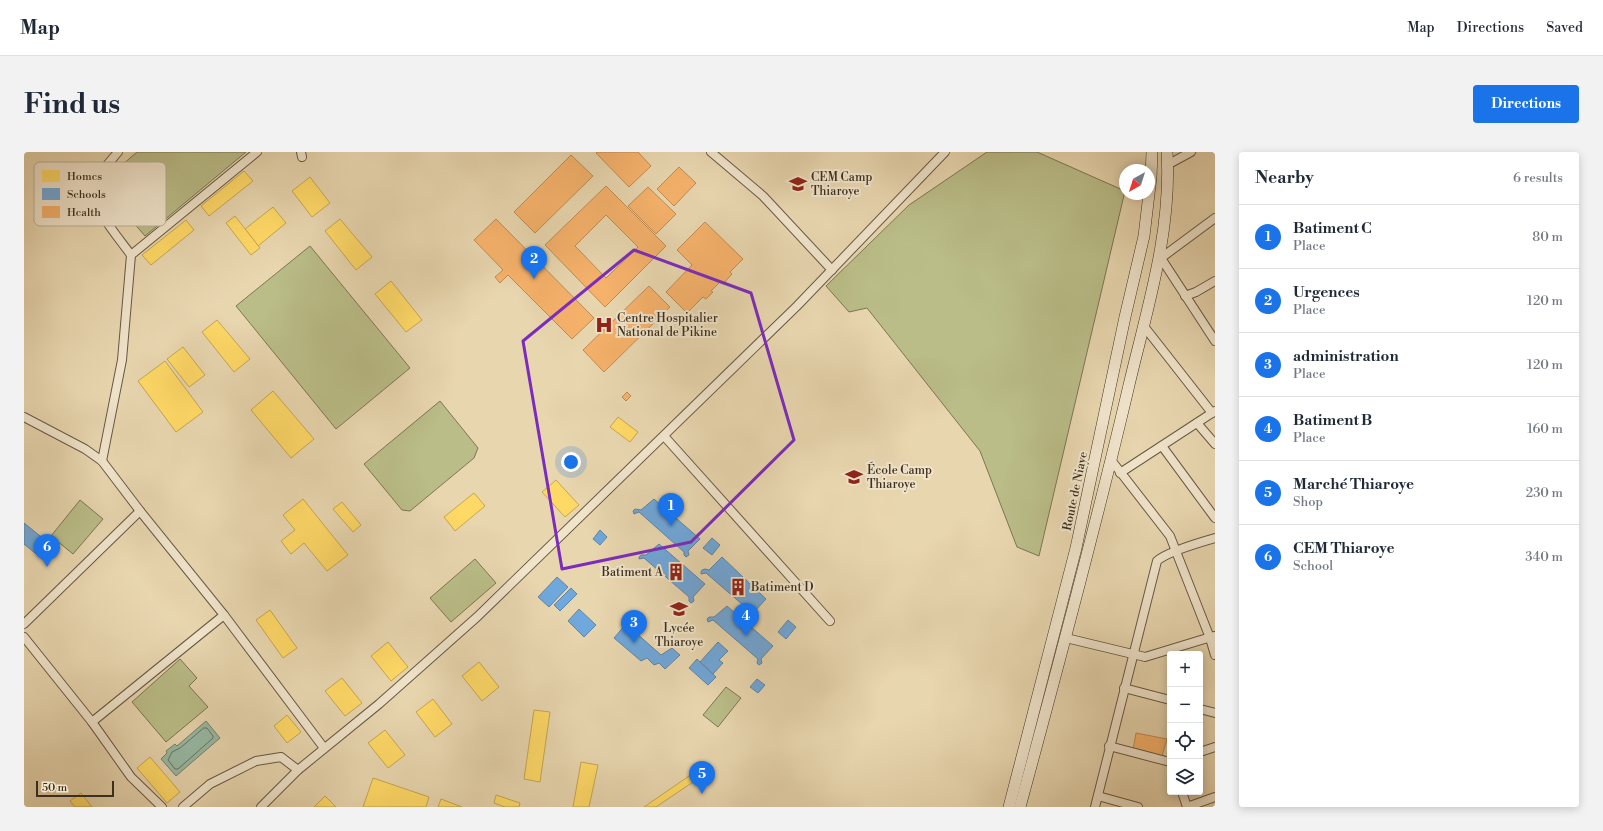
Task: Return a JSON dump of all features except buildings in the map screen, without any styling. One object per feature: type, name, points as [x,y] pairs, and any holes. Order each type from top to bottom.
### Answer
[{"type":"main road","name":"Route de Niaye","points":[[1009,807],[1076,548],[1144,236],[1151,177],[1152,152]]},
{"type":"main road","points":[[1020,807],[1066,638],[1160,256],[1165,215],[1167,152]]},
{"type":"street","points":[[110,162],[118,152]]},
{"type":"street","points":[[131,255],[257,152]]},
{"type":"street","points":[[711,152],[763,196],[832,270]]},
{"type":"street","points":[[261,807],[298,770],[379,704],[477,617],[797,306],[945,152]]},
{"type":"street","points":[[1167,165],[1192,152]]},
{"type":"street","points":[[1215,218],[1160,256],[1215,341]]},
{"type":"street","points":[[102,460],[122,360],[131,255],[111,226]]},
{"type":"street","points":[[1185,296],[1196,292],[1215,281]]},
{"type":"street","points":[[1120,473],[1213,412],[1143,325]]},
{"type":"street","points":[[24,417],[85,449],[102,460],[140,511],[224,615],[324,748]]},
{"type":"street","points":[[1197,423],[1215,444]]},
{"type":"street","points":[[664,436],[830,621]]},
{"type":"street","points":[[1162,446],[1215,518]]},
{"type":"street","points":[[1111,460],[1166,531],[1177,551],[1212,637],[1215,655]]},
{"type":"street","points":[[24,624],[140,511]]},
{"type":"street","points":[[1095,807],[1157,561],[1160,558],[1177,551],[1215,538]]},
{"type":"street","points":[[92,722],[224,615]]},
{"type":"street","points":[[1066,638],[1147,656],[1212,637]]},
{"type":"street","points":[[24,638],[92,722],[131,777],[162,807]]},
{"type":"street","points":[[1124,688],[1167,699]]},
{"type":"street","points":[[1203,710],[1215,713]]},
{"type":"street","points":[[1110,746],[1167,761]]},
{"type":"street","points":[[1203,751],[1215,747]]},
{"type":"street","points":[[183,807],[210,784],[256,761],[281,757],[298,770]]},
{"type":"street","points":[[1183,795],[1187,807],[1215,797]]},
{"type":"street","points":[[1098,796],[1138,807]]},
{"type":"highlighted area","points":[[634,250],[751,293],[794,440],[691,542],[562,569],[523,341]]},
{"type":"shaded area","points":[[137,152],[246,152],[166,219],[166,162],[125,162]]},
{"type":"shaded area","points":[[987,152],[1037,152],[1119,188],[1119,200],[1123,200],[1039,556],[1017,547],[980,451],[867,308],[849,312],[826,286],[909,205]]},
{"type":"shaded area","points":[[136,226],[157,226],[145,236]]},
{"type":"shaded area","points":[[310,246],[410,368],[336,429],[236,306]]},
{"type":"shaded area","points":[[440,401],[478,448],[474,458],[410,511],[402,510],[364,464]]},
{"type":"shaded area","points":[[80,500],[103,519],[73,554],[51,536]]},
{"type":"shaded area","points":[[475,559],[496,583],[451,622],[430,598]]},
{"type":"shaded area","points":[[180,659],[197,678],[189,686],[208,707],[166,742],[132,702]]},
{"type":"shaded area","points":[[726,687],[741,698],[718,727],[703,715]]},
{"type":"water","points":[[206,721],[220,738],[176,776],[161,759],[167,753],[166,751],[175,744],[177,746]]},
{"type":"place","name":"CEM Camp Thiaroye","points":[[798,184]]},
{"type":"place","name":"Urgences","points":[[534,279]]},
{"type":"place","name":"Centre Hospitalier National de Pikine","points":[[604,325]]},
{"type":"place","name":"École Camp Thiaroye","points":[[854,477]]},
{"type":"place","name":"Batiment C","points":[[671,526]]},
{"type":"place","name":"CEM Thiaroye","points":[[47,567]]},
{"type":"place","name":"Batiment A","points":[[676,572]]},
{"type":"place","name":"Batiment D","points":[[738,587]]},
{"type":"place","name":"Lycée Thiaroye","points":[[679,609]]},
{"type":"place","name":"Batiment B","points":[[746,636]]},
{"type":"place","name":"administration","points":[[634,643]]},
{"type":"place","name":"Marché Thiaroye","points":[[702,794]]}]
